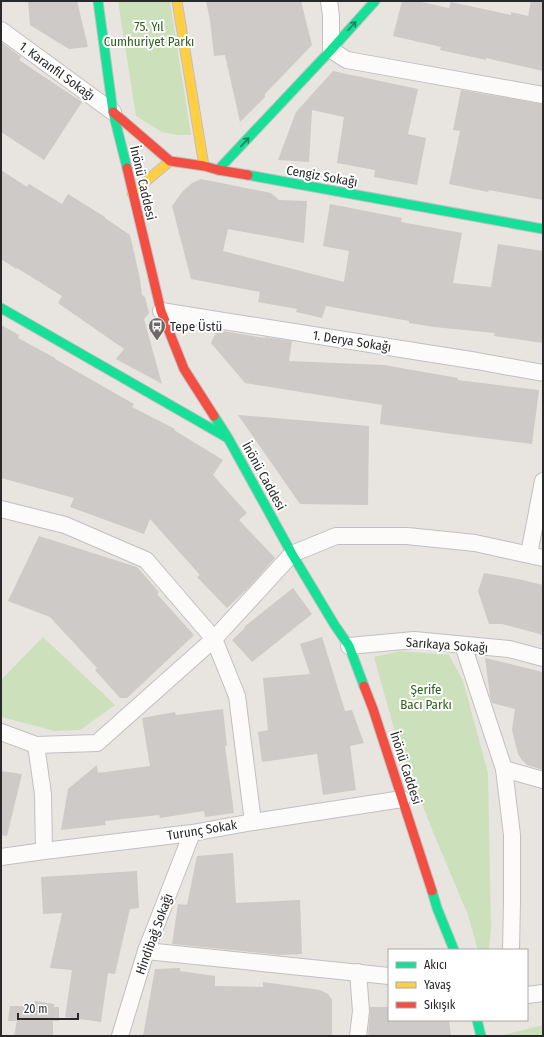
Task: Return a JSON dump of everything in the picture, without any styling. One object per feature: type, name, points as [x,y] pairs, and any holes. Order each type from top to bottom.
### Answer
[{"type":"street","name":"İnönü Caddesi","points":[[98,1],[113,112],[161,310],[184,369],[228,438],[292,554],[349,646],[373,709],[437,908],[454,949]]},
{"type":"street","points":[[177,1],[204,166]]},
{"type":"street","points":[[329,1],[331,16],[331,50]]},
{"type":"street","points":[[218,170],[375,1]]},
{"type":"street","name":"1. Karanfil Sokağı","points":[[1,30],[113,112]]},
{"type":"street","points":[[331,50],[347,60],[543,95]]},
{"type":"street","points":[[113,112],[170,161],[132,193]]},
{"type":"street","name":"Cengiz Sokağı","points":[[170,161],[543,229]]},
{"type":"street","points":[[1,308],[228,438]]},
{"type":"street","name":"1. Derya Sokağı","points":[[161,310],[461,358],[543,373]]},
{"type":"street","points":[[1,732],[36,745],[97,742],[214,639],[292,554],[336,536],[407,536],[475,543],[536,556],[543,481]]},
{"type":"street","points":[[1,509],[65,525],[146,560],[214,639],[237,696],[253,822]]},
{"type":"street","name":"Sarıkaya Sokağı","points":[[349,646],[414,640],[509,649],[543,658]]},
{"type":"street","points":[[463,645],[504,768],[512,835],[511,949]]},
{"type":"street","points":[[36,745],[43,794],[44,850]]},
{"type":"street","points":[[504,768],[543,780]]},
{"type":"street","name":"Turunç Sokak","points":[[1,857],[44,850],[192,833],[253,822],[402,800]]},
{"type":"street","name":"Hindibağ Sokağı","points":[[120,1036],[146,951],[192,833]]},
{"type":"street","points":[[146,951],[388,976]]},
{"type":"street","points":[[358,972],[361,1011],[358,1036]]},
{"type":"street","points":[[528,995],[543,993]]},
{"type":"street","points":[[477,1021],[481,1036]]},
{"type":"green space","name":"75. Yıl Cumhuriyet Parkı","points":[[118,1],[170,1],[191,135],[177,135],[162,132],[136,116]]},
{"type":"green space","points":[[43,637],[115,705],[80,730],[55,731],[1,717],[1,680]]},
{"type":"green space","name":"Şerife Bacı Parkı","points":[[400,651],[449,655],[463,681],[488,773],[491,928],[489,949],[478,949],[468,915],[433,832],[397,739],[374,657]]},
{"type":"green space","points":[[543,1025],[543,1036],[499,1036]]},
{"type":"building","points":[[28,1],[77,1],[88,47],[69,49],[30,25]]},
{"type":"building","points":[[206,1],[301,1],[312,45],[240,122],[225,55],[214,56],[210,20]]},
{"type":"building","points":[[402,1],[417,1],[449,8],[451,2],[511,15],[511,12],[528,16],[531,1],[543,1],[543,71],[486,58],[486,60],[440,50],[441,47],[393,36]]},
{"type":"building","points":[[1,42],[21,57],[19,60],[82,102],[44,160],[1,132]]},
{"type":"building","points":[[333,71],[418,89],[408,134],[426,138],[417,185],[374,177],[375,170],[337,163],[344,117],[312,110],[309,162],[278,160],[296,112]]},
{"type":"building","points":[[461,90],[543,104],[543,200],[489,190],[488,192],[449,184],[460,131],[453,130]]},
{"type":"building","points":[[1,170],[27,187],[29,184],[62,204],[68,194],[105,217],[130,235],[142,295],[145,297],[149,313],[144,319],[162,384],[116,359],[124,349],[58,303],[62,296],[1,259]]},
{"type":"building","points":[[201,179],[271,193],[279,200],[307,201],[304,243],[228,229],[223,251],[344,282],[349,251],[323,246],[330,204],[402,218],[401,222],[462,233],[453,283],[491,287],[498,244],[543,251],[543,343],[494,336],[495,333],[409,323],[409,321],[326,306],[322,318],[296,312],[297,309],[258,302],[260,292],[191,279],[172,206],[183,191],[192,183]]},
{"type":"building","points":[[1,325],[19,335],[18,338],[134,404],[132,407],[175,429],[174,430],[223,460],[213,475],[247,513],[239,520],[275,558],[249,587],[227,608],[197,577],[200,575],[150,519],[144,534],[70,507],[74,498],[1,478]]},
{"type":"building","points":[[217,330],[292,341],[289,361],[384,365],[458,378],[458,380],[539,390],[532,444],[380,424],[382,405],[245,383],[211,343]]},
{"type":"building","points":[[238,415],[369,426],[368,505],[300,504]]},
{"type":"building","points":[[39,536],[137,567],[159,592],[157,594],[194,635],[127,698],[120,698],[95,670],[97,668],[50,617],[8,601]]},
{"type":"building","points":[[484,573],[543,585],[543,635],[502,624],[489,624],[478,591]]},
{"type":"building","points":[[293,588],[312,614],[252,662],[232,640],[245,628],[244,627]]},
{"type":"building","points":[[322,637],[345,711],[352,710],[364,743],[350,746],[356,790],[323,795],[317,754],[262,762],[258,732],[268,730],[263,678],[310,674],[300,644]]},
{"type":"building","points":[[485,658],[543,672],[543,770],[527,765],[518,754],[512,730],[515,709],[492,703]]},
{"type":"building","points":[[223,709],[227,746],[225,746],[234,813],[205,817],[204,811],[160,818],[159,815],[105,821],[106,825],[61,830],[68,789],[97,765],[98,773],[150,766],[142,718],[175,712],[176,715]]},
{"type":"building","points":[[1,771],[22,774],[7,836],[1,835]]},
{"type":"building","points":[[233,853],[236,903],[300,900],[302,954],[280,955],[172,944],[178,904],[187,905],[197,856]]},
{"type":"building","points":[[137,871],[139,908],[130,909],[115,974],[108,973],[101,1022],[65,1017],[72,970],[50,968],[62,913],[43,914],[41,877]]},
{"type":"building","points":[[180,968],[180,971],[215,976],[215,986],[263,987],[263,982],[320,990],[328,994],[332,1000],[332,1036],[143,1036],[155,969]]},
{"type":"building","points":[[35,1001],[54,1004],[54,1007],[59,1007],[59,1021],[53,1021],[53,1036],[14,1036],[17,1021],[8,1021],[10,1006],[35,1006]]},
{"type":"building","points":[[370,1007],[388,1007],[388,1021],[449,1021],[451,1036],[368,1036]]},
{"type":"traffic: fast","points":[[98,1],[113,112],[127,168]]},
{"type":"traffic: fast","points":[[218,170],[375,1]]},
{"type":"traffic: fast","points":[[248,175],[543,229]]},
{"type":"traffic: fast","points":[[1,308],[226,437]]},
{"type":"traffic: fast","points":[[214,416],[228,438],[292,554],[349,646],[364,686]]},
{"type":"traffic: fast","points":[[432,891],[437,908],[454,949]]},
{"type":"traffic: fast","points":[[477,1021],[481,1036]]},
{"type":"traffic: slow","points":[[177,1],[204,166]]},
{"type":"traffic: slow","points":[[132,193],[170,161]]},
{"type":"traffic: jam","points":[[113,112],[170,161],[248,175]]},
{"type":"traffic: jam","points":[[127,168],[161,311],[184,369],[214,416]]},
{"type":"traffic: jam","points":[[364,686],[373,709],[432,891]]},
{"type":"place","name":"Tepe Üstü","points":[[157,341]]}]
